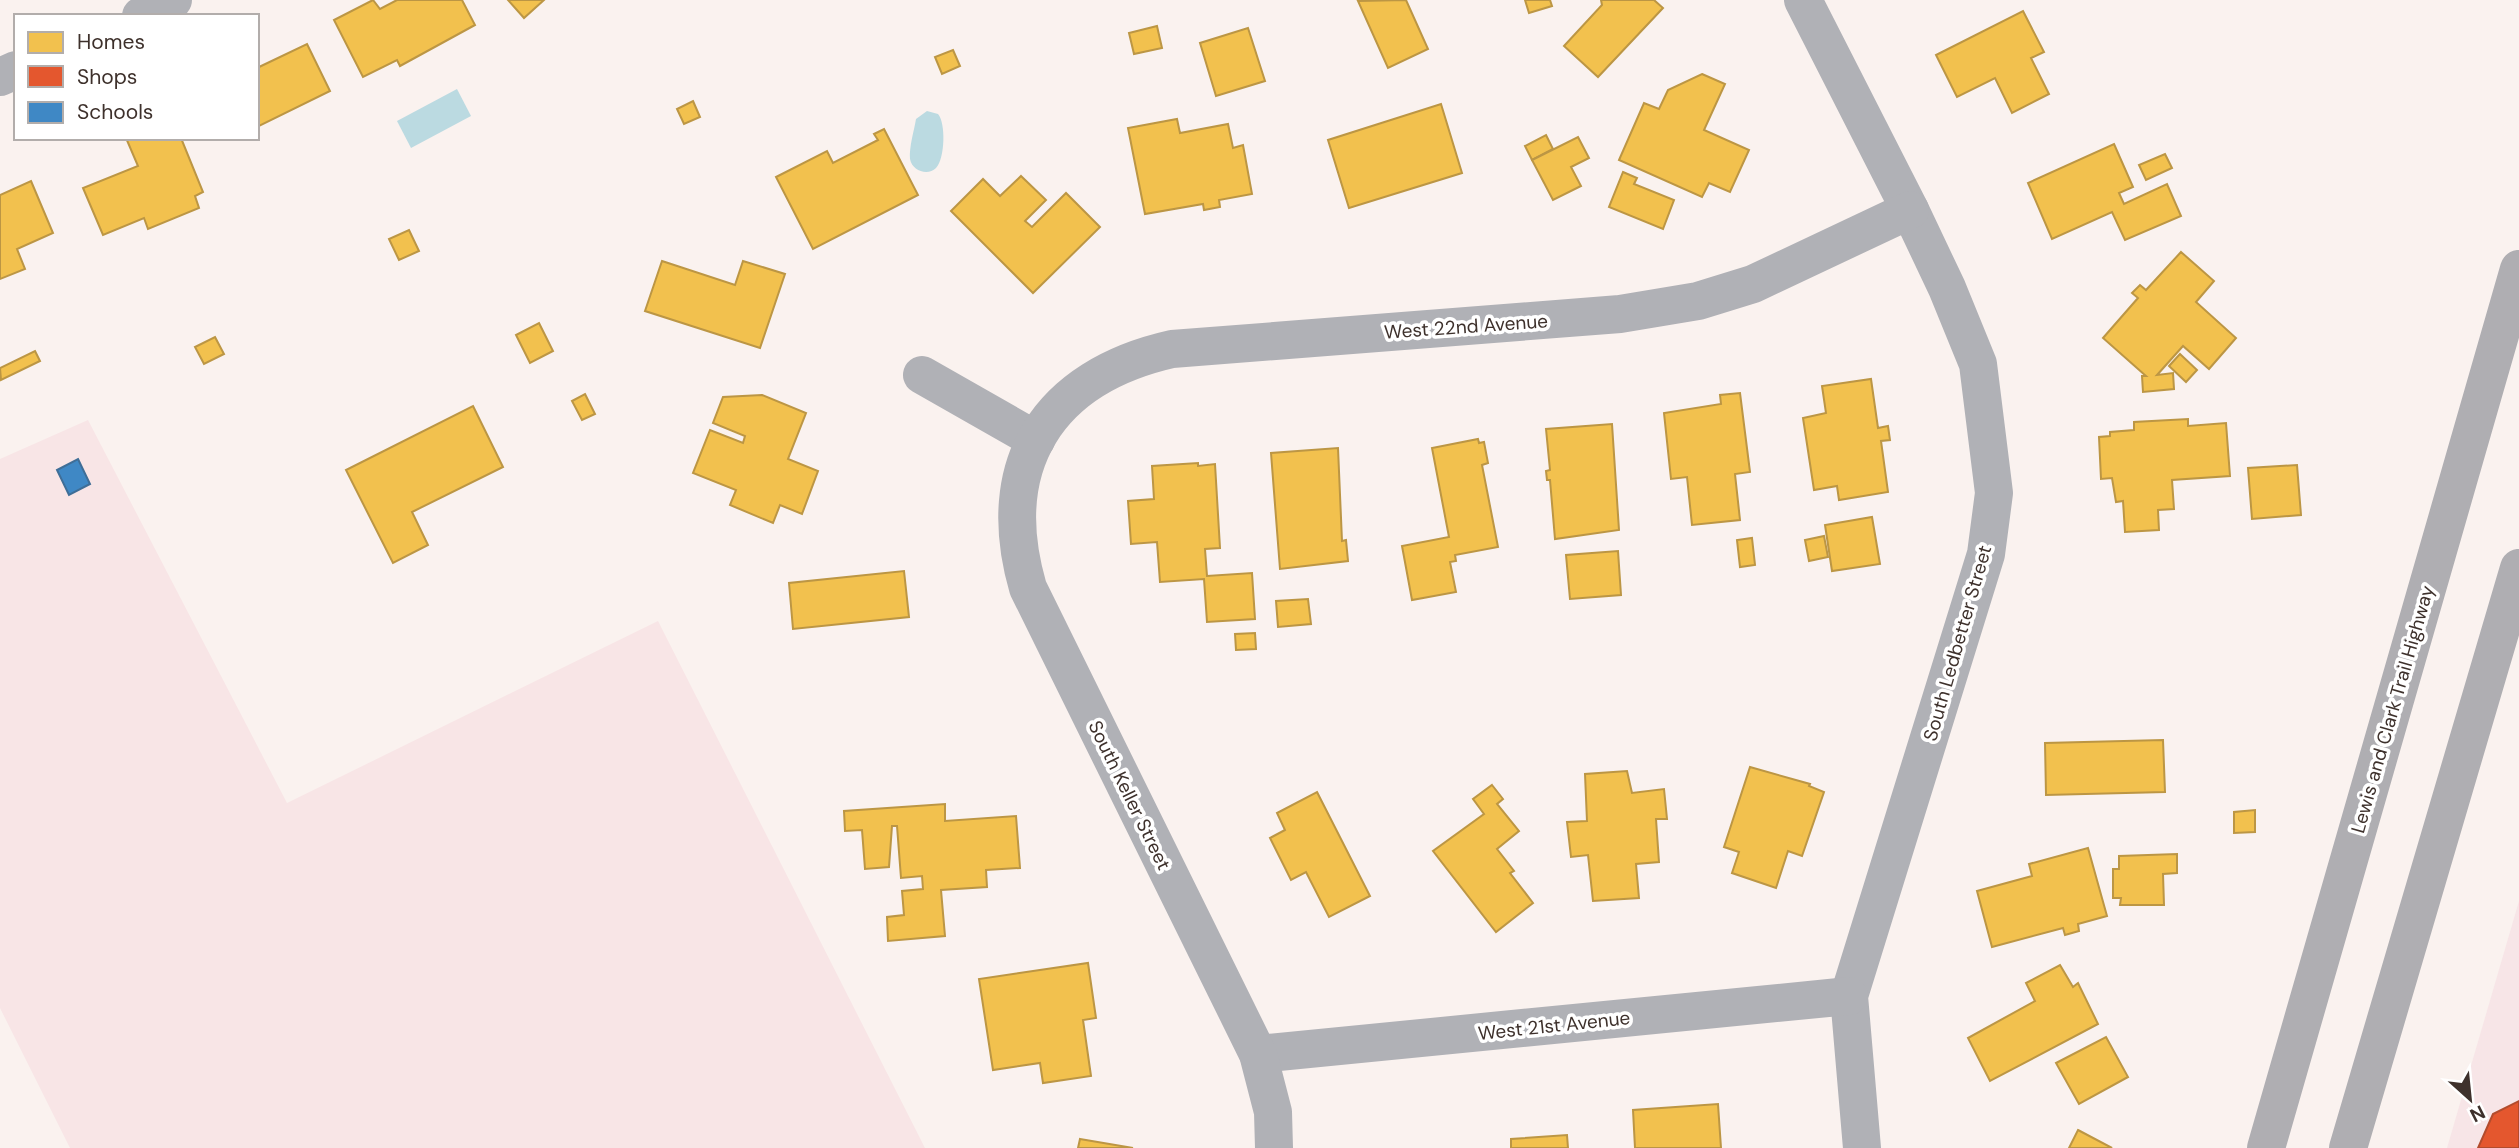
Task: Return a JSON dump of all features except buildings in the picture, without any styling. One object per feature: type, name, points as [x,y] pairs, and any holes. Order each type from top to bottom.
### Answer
[{"type":"highway","name":"Lewis and Clark Trail Highway","points":[[2266,1148],[2519,269]]},
{"type":"highway","points":[[2348,1148],[2519,568]]},
{"type":"street","points":[[145,14],[173,0]]},
{"type":"street","name":"South Ledbetter Street","points":[[1803,0],[1910,210],[1947,288],[1978,364],[1994,493],[1986,554],[1849,996],[1862,1148]]},
{"type":"street","name":"West 22nd Avenue","points":[[1037,440],[1051,415],[1075,392],[1119,364],[1140,357],[1172,349],[1620,314],[1698,301],[1753,284],[1910,210]]},
{"type":"street","points":[[922,374],[1037,440]]},
{"type":"street","name":"South Keller Street","points":[[1037,440],[1019,479],[1016,524],[1019,558],[1028,588],[1258,1054],[1273,1112],[1275,1148]]},
{"type":"street","name":"West 21st Avenue","points":[[1258,1054],[1849,996]]},
{"type":"shaded area","points":[[88,420],[287,803],[658,621],[925,1148],[70,1148],[0,1008],[0,459]]},
{"type":"shaded area","points":[[2519,901],[2519,1148],[2447,1148]]},
{"type":"water","points":[[457,89],[471,116],[411,148],[397,121]]},
{"type":"water","points":[[927,111],[938,114],[941,119],[943,141],[939,163],[933,170],[925,172],[914,167],[910,154],[916,119]]}]
